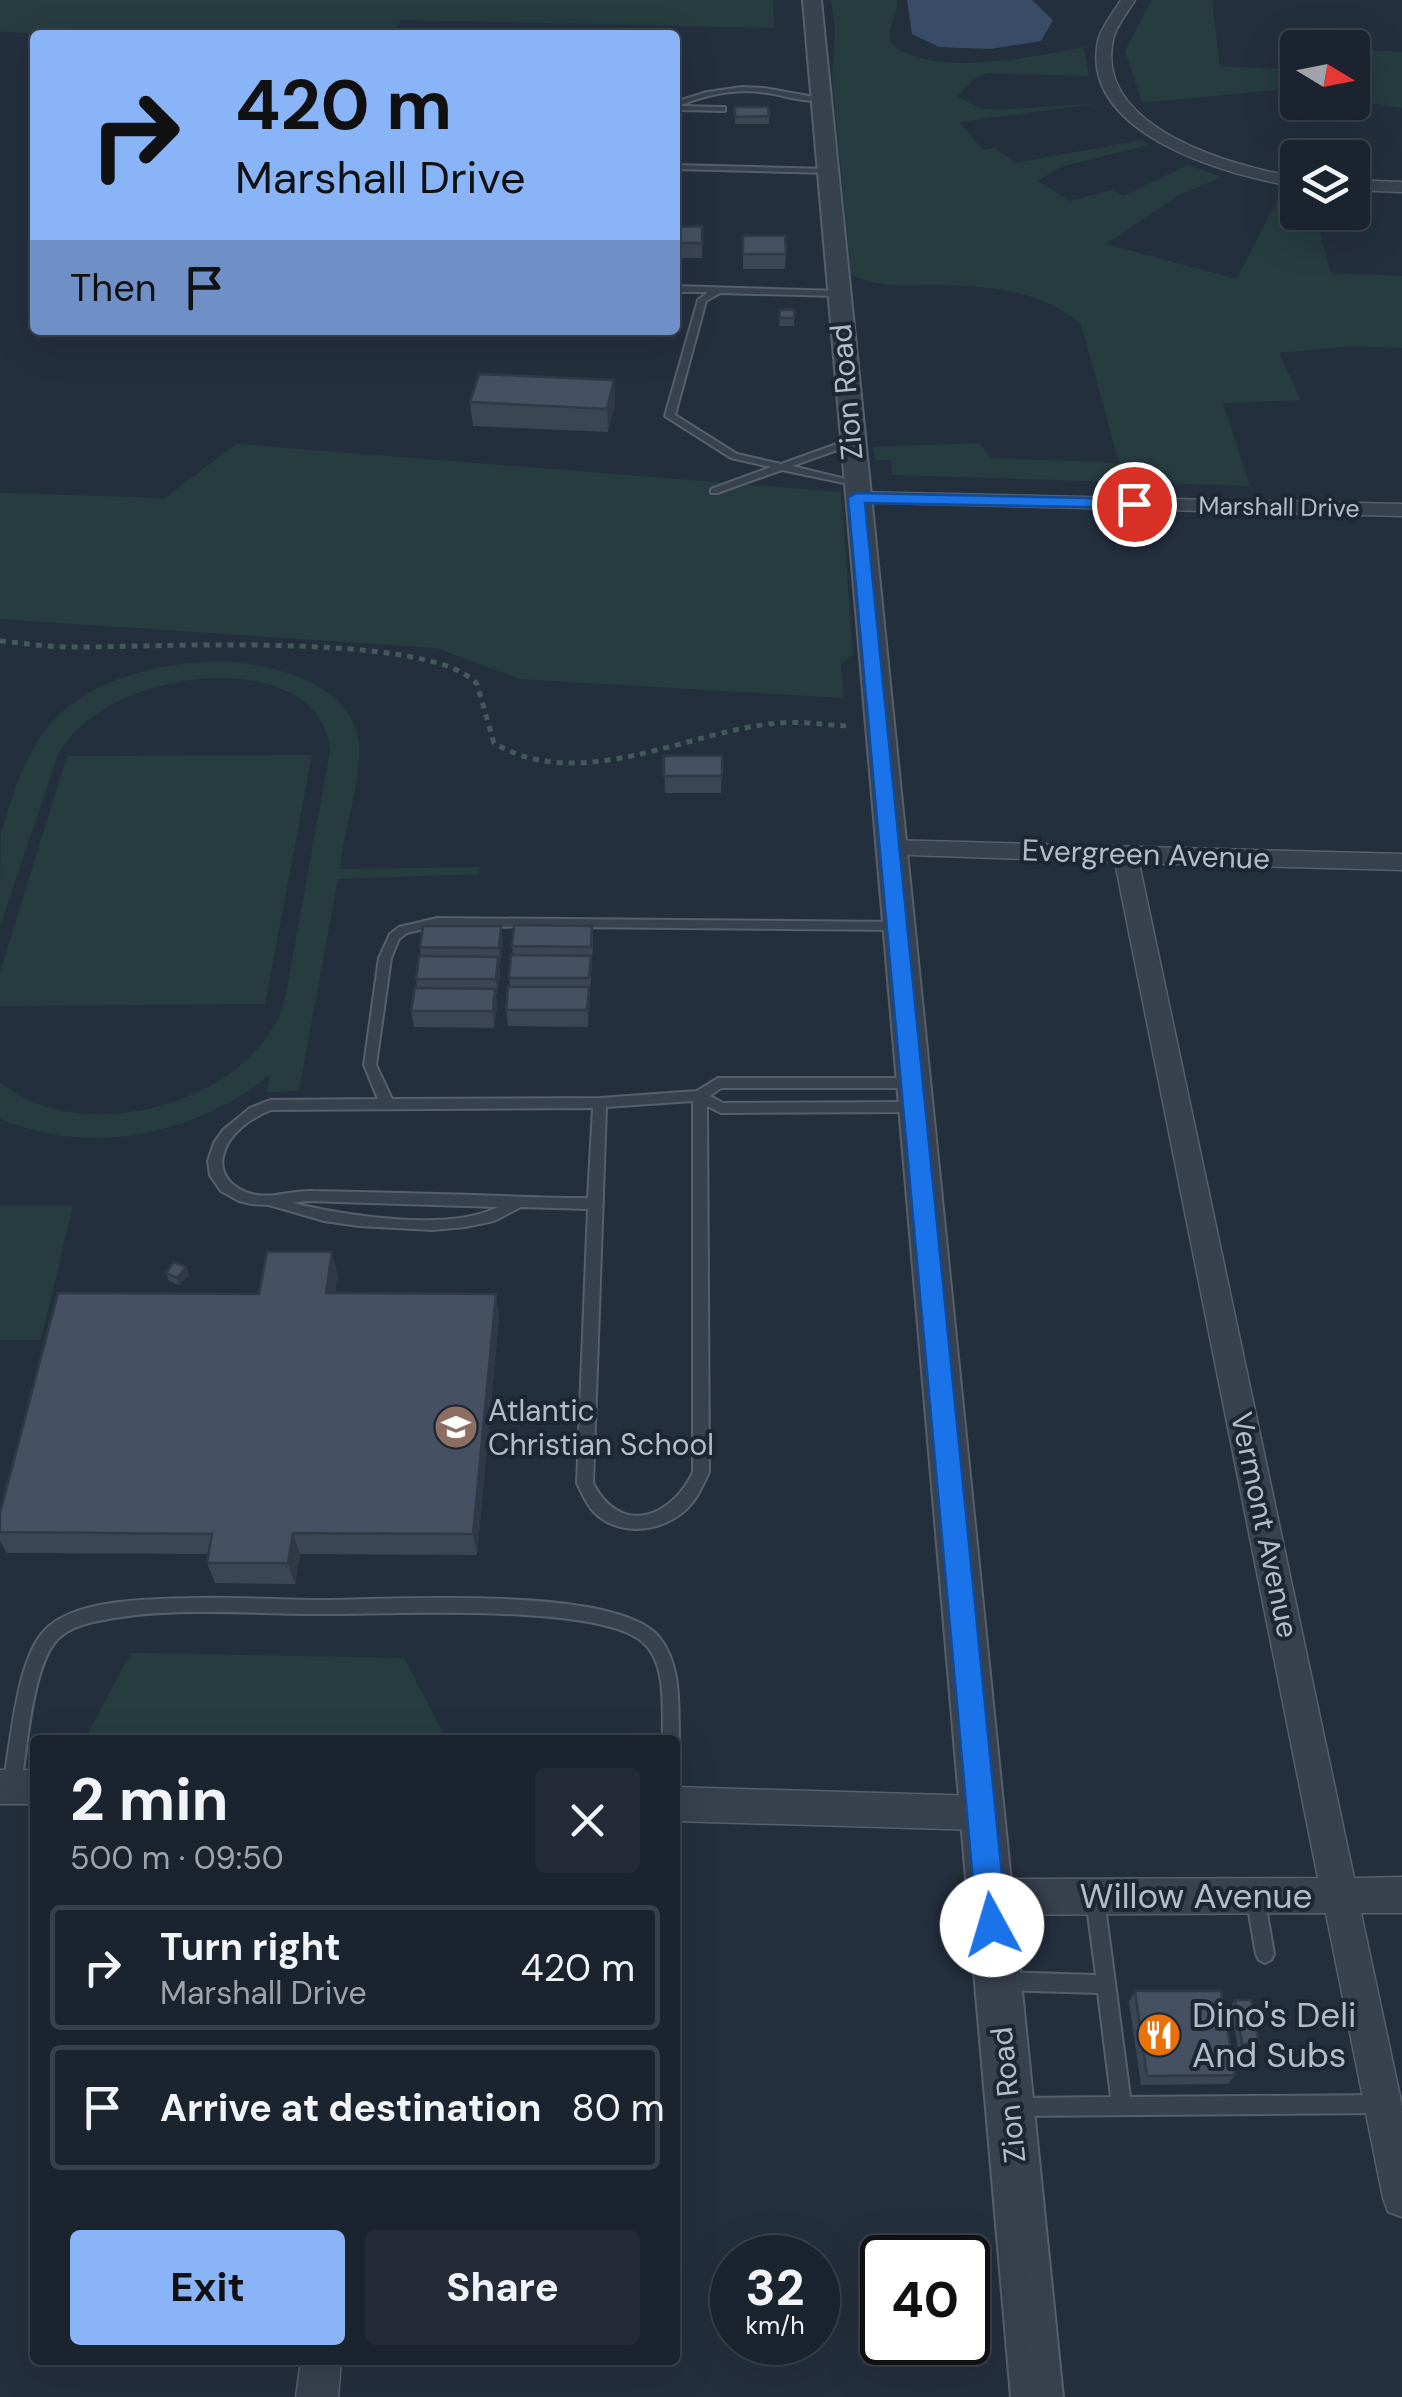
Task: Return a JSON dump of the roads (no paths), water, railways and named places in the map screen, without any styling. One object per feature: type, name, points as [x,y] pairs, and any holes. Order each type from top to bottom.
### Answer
[{"type":"street","name":"Zion Road","points":[[812,0],[855,491],[1037,2397]]},
{"type":"street","points":[[1128,0],[1110,24],[1103,50],[1109,81],[1132,114],[1164,141],[1203,160],[1280,179]]},
{"type":"street","points":[[1370,186],[1402,187]]},
{"type":"street","name":"Marshall Drive","points":[[855,491],[1402,510]]},
{"type":"street","name":"Evergreen Avenue","points":[[889,848],[1402,862]]},
{"type":"street","name":"Vermont Avenue","points":[[1125,852],[1402,2198]]},
{"type":"street","points":[[680,1798],[980,1813]]},
{"type":"street","name":"Willow Avenue","points":[[989,1896],[1402,1895]]},
{"type":"street","points":[[317,2397],[321,2365]]},
{"type":"lane","points":[[680,104],[707,94],[741,90],[768,90],[793,99],[821,99]]},
{"type":"lane","points":[[680,106],[722,109]]},
{"type":"lane","points":[[680,167],[827,171]]},
{"type":"lane","points":[[680,289],[837,293]]},
{"type":"lane","points":[[718,290],[702,300],[670,416],[734,456],[855,491]]},
{"type":"lane","points":[[714,490],[851,442]]},
{"type":"lane","points":[[387,1104],[370,1065],[385,958],[394,937],[410,926],[437,922],[897,926]]},
{"type":"lane","points":[[516,1203],[496,1216],[478,1221],[398,1223],[305,1214],[270,1200],[242,1196],[220,1177],[216,1152],[230,1126],[270,1106],[600,1104],[700,1096],[718,1083],[913,1095]]},
{"type":"lane","points":[[700,1096],[721,1108],[913,1095]]},
{"type":"lane","points":[[600,1104],[585,1484],[592,1498],[613,1516],[647,1523],[665,1518],[685,1504],[701,1472],[700,1096]]},
{"type":"lane","points":[[270,1200],[306,1196],[596,1204]]},
{"type":"lane","points":[[16,1787],[36,1658],[48,1637],[89,1615],[167,1606],[513,1608],[615,1620],[646,1634],[662,1655],[667,1674],[670,1735]]},
{"type":"lane","points":[[1095,1896],[1122,2106]]},
{"type":"lane","points":[[1254,1896],[1265,1954]]},
{"type":"lane","points":[[997,1981],[1106,1984]]},
{"type":"lane","points":[[1010,2107],[1383,2104]]},
{"type":"water","points":[[907,0],[1032,0],[1053,20],[1041,41],[990,49],[939,47],[912,34]]},
{"type":"place","name":"Atlantic Christian School","points":[[456,1427]]},
{"type":"place","name":"Dino's Deli And Subs","points":[[1159,2035]]}]
